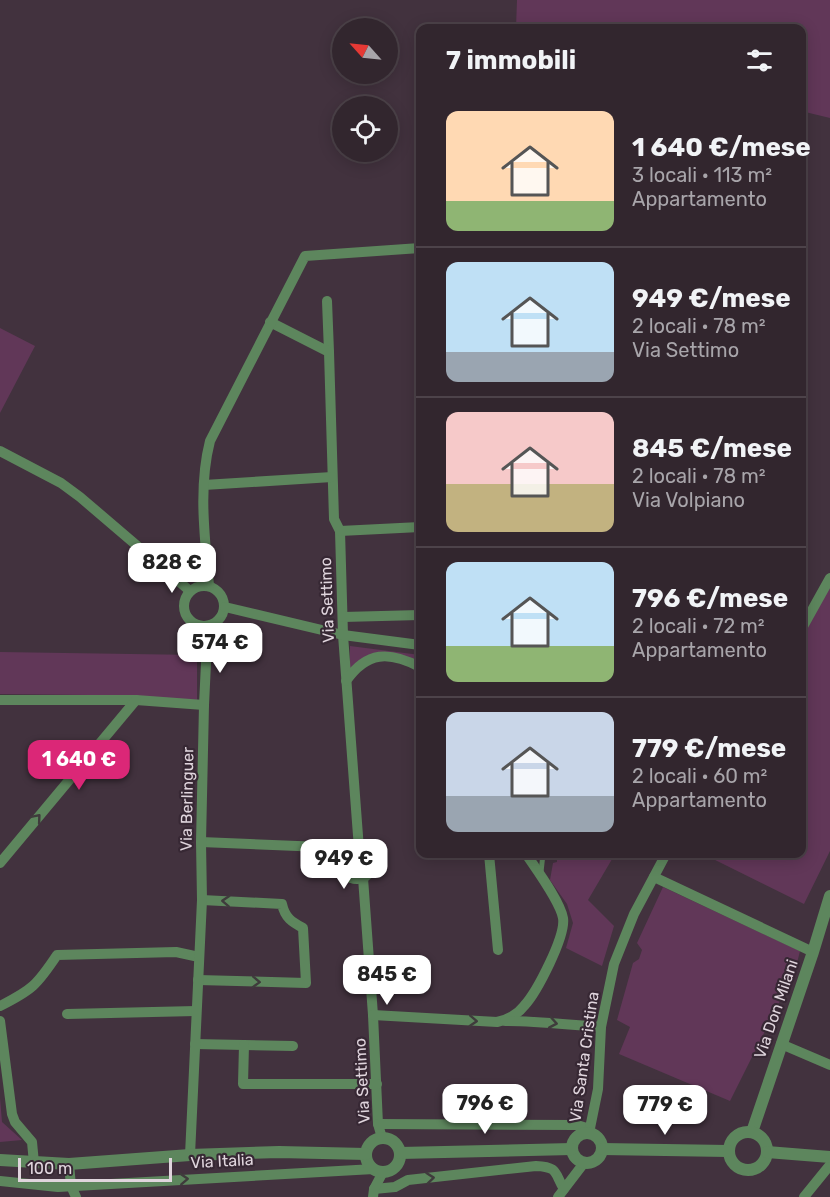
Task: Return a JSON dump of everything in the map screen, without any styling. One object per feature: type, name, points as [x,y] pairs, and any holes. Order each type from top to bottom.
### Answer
[{"type":"street","points":[[209,586],[205,539],[204,466],[210,441],[305,256],[416,248]]},
{"type":"street","name":"Via Settimo","points":[[327,301],[334,519],[340,531],[343,636],[359,849]]},
{"type":"street","points":[[270,322],[329,352]]},
{"type":"street","points":[[0,451],[81,496],[190,591]]},
{"type":"street","points":[[204,485],[332,477]]},
{"type":"street","points":[[340,531],[416,527]]},
{"type":"street","points":[[806,621],[830,578]]},
{"type":"street","points":[[209,586],[222,596],[225,608],[220,618],[206,626],[194,624],[186,615],[184,602],[190,591],[196,587],[209,586]]},
{"type":"street","points":[[225,608],[343,636],[416,645]]},
{"type":"street","points":[[343,617],[416,615]]},
{"type":"street","name":"Via Berlinguer","points":[[190,1155],[202,900],[201,842],[206,626]]},
{"type":"street","points":[[346,681],[355,668],[379,655],[416,665]]},
{"type":"street","points":[[0,700],[136,700],[204,705]]},
{"type":"street","points":[[0,863],[136,700]]},
{"type":"street","points":[[201,842],[322,847],[343,858]]},
{"type":"street","points":[[359,849],[368,853],[372,862],[370,871],[363,878],[353,878],[345,872],[343,858],[350,851],[359,849]]},
{"type":"street","points":[[489,858],[498,950]]},
{"type":"street","points":[[504,1021],[524,1007],[561,936],[563,917],[559,906],[528,858]]},
{"type":"street","name":"Via Santa Cristina","points":[[590,1131],[598,1089],[601,1027],[614,964],[634,914],[664,858]]},
{"type":"street","points":[[654,877],[813,952]]},
{"type":"street","name":"Via Settimo","points":[[363,878],[378,1124],[382,1138]]},
{"type":"street","name":"Via Don Milani","points":[[752,1132],[830,896]]},
{"type":"street","points":[[198,980],[306,983],[303,928],[290,921],[284,913],[282,904],[202,900]]},
{"type":"street","points":[[0,1006],[28,992],[42,978],[57,955],[176,952],[199,957]]},
{"type":"street","points":[[67,1014],[196,1011]]},
{"type":"street","points":[[373,1015],[497,1022],[541,1021],[560,1025],[601,1027]]},
{"type":"street","points":[[0,1021],[12,1114],[15,1122],[32,1142],[34,1163]]},
{"type":"street","points":[[195,1044],[293,1046]]},
{"type":"street","points":[[782,1044],[830,1065]]},
{"type":"street","points":[[244,1045],[243,1084],[377,1084]]},
{"type":"street","points":[[378,1124],[577,1125],[590,1131],[598,1138],[602,1149],[598,1159],[591,1163],[584,1163],[574,1156],[572,1149],[577,1137],[590,1131]]},
{"type":"street","points":[[743,1132],[752,1132],[763,1139],[767,1152],[762,1163],[750,1170],[733,1163],[728,1151],[735,1136],[743,1132]]},
{"type":"street","points":[[382,1138],[396,1144],[400,1153],[397,1164],[388,1171],[378,1170],[368,1162],[366,1154],[370,1145],[382,1138]]},
{"type":"street","points":[[400,1153],[572,1149]]},
{"type":"street","points":[[602,1149],[728,1151]]},
{"type":"street","name":"Via Italia","points":[[0,1160],[69,1164],[190,1155],[279,1152],[366,1154]]},
{"type":"street","points":[[767,1152],[830,1157]]},
{"type":"street","points":[[561,1193],[584,1163]]},
{"type":"street","points":[[69,1164],[71,1186],[76,1197]]},
{"type":"street","points":[[804,1197],[830,1164]]},
{"type":"street","points":[[378,1170],[374,1193],[395,1187],[408,1180],[536,1166],[552,1168],[558,1174],[561,1193]]},
{"type":"street","name":"Via Italia","points":[[0,1181],[58,1187],[378,1170]]},
{"type":"lane","points":[[540,877],[542,858]]},
{"type":"shaded area","points":[[517,0],[830,0],[830,118],[806,112],[806,24],[516,24]]},
{"type":"shaded area","points":[[0,328],[35,346],[0,413]]},
{"type":"shaded area","points":[[830,578],[830,851],[804,904],[711,858],[806,858],[806,620]]},
{"type":"shaded area","points":[[350,646],[416,654],[416,666],[379,655],[350,669]]},
{"type":"shaded area","points":[[0,652],[197,655],[197,700],[0,694]]},
{"type":"shaded area","points":[[557,858],[613,858],[588,900],[614,926],[602,966],[566,948],[573,923],[567,904],[550,880],[553,863],[557,862]]},
{"type":"shaded area","points":[[663,887],[800,951],[795,971],[730,1101],[619,1054],[630,1027],[617,1020],[633,963],[639,959],[642,950],[637,943]]},
{"type":"shaded area","points":[[0,1098],[2,1122],[22,1140],[0,1142]]}]
